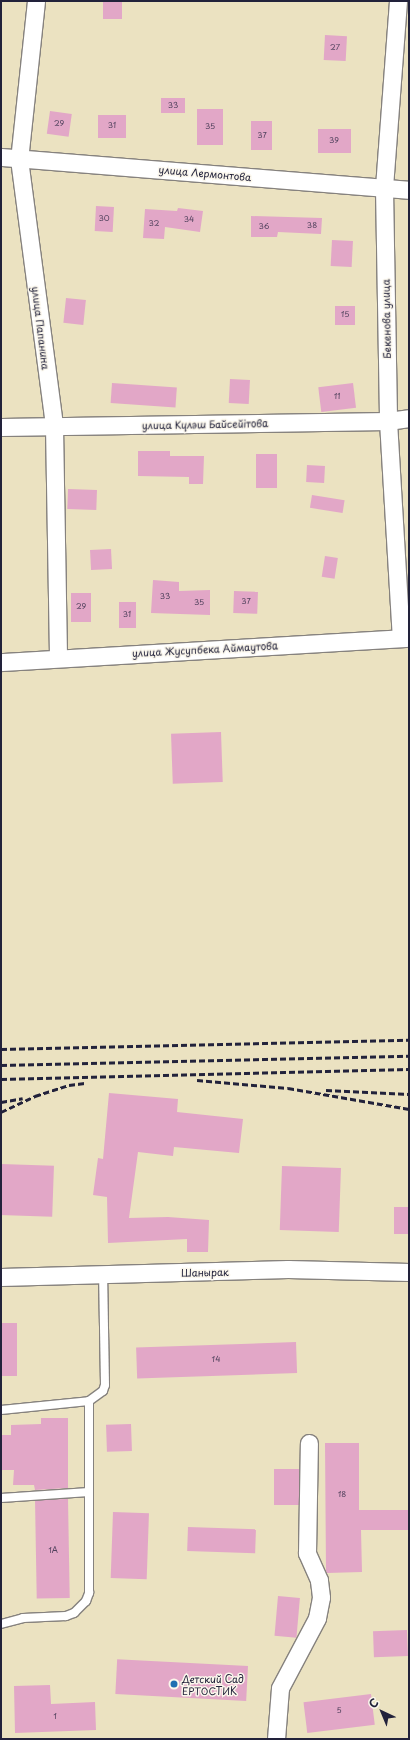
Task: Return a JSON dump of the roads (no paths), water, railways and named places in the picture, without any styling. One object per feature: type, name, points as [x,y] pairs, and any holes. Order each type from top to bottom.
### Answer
[{"type":"street","name":"улица Папанина","points":[[36,1],[20,159],[54,426],[58,657]]},
{"type":"street","name":"Бекенова улица","points":[[398,1],[384,188],[388,421],[405,638]]},
{"type":"street","name":"улица Лермонтова","points":[[1,157],[409,190]]},
{"type":"street","name":"улица Күләш Байсейітова","points":[[1,427],[388,421],[409,418]]},
{"type":"street","name":"улица Жусупбека Аймаутова","points":[[1,662],[58,657],[405,638]]},
{"type":"street","name":"Шанырак","points":[[1,1277],[288,1270],[409,1272]]},
{"type":"street","points":[[276,1739],[280,1688],[317,1618],[320,1597],[319,1580],[308,1560],[306,1553],[309,1443]]},
{"type":"lane","points":[[1,1410],[89,1401],[99,1396],[105,1385],[103,1274]]},
{"type":"lane","points":[[1,1624],[23,1618],[66,1616],[74,1613],[86,1601],[89,1592],[89,1401]]},
{"type":"lane","points":[[1,1498],[89,1492]]},
{"type":"railway","points":[[1,1049],[409,1040]]},
{"type":"railway","points":[[1,1065],[409,1056]]},
{"type":"railway","points":[[1,1079],[409,1069]]},
{"type":"railway","points":[[197,1080],[288,1088],[409,1109]]},
{"type":"railway","points":[[1,1112],[35,1096],[69,1085],[85,1083]]},
{"type":"railway","points":[[326,1090],[409,1094]]},
{"type":"railway","points":[[1,1102],[23,1098]]},
{"type":"place","name":"Детский Сад ЕРТОСТИК","points":[[174,1684]]}]
